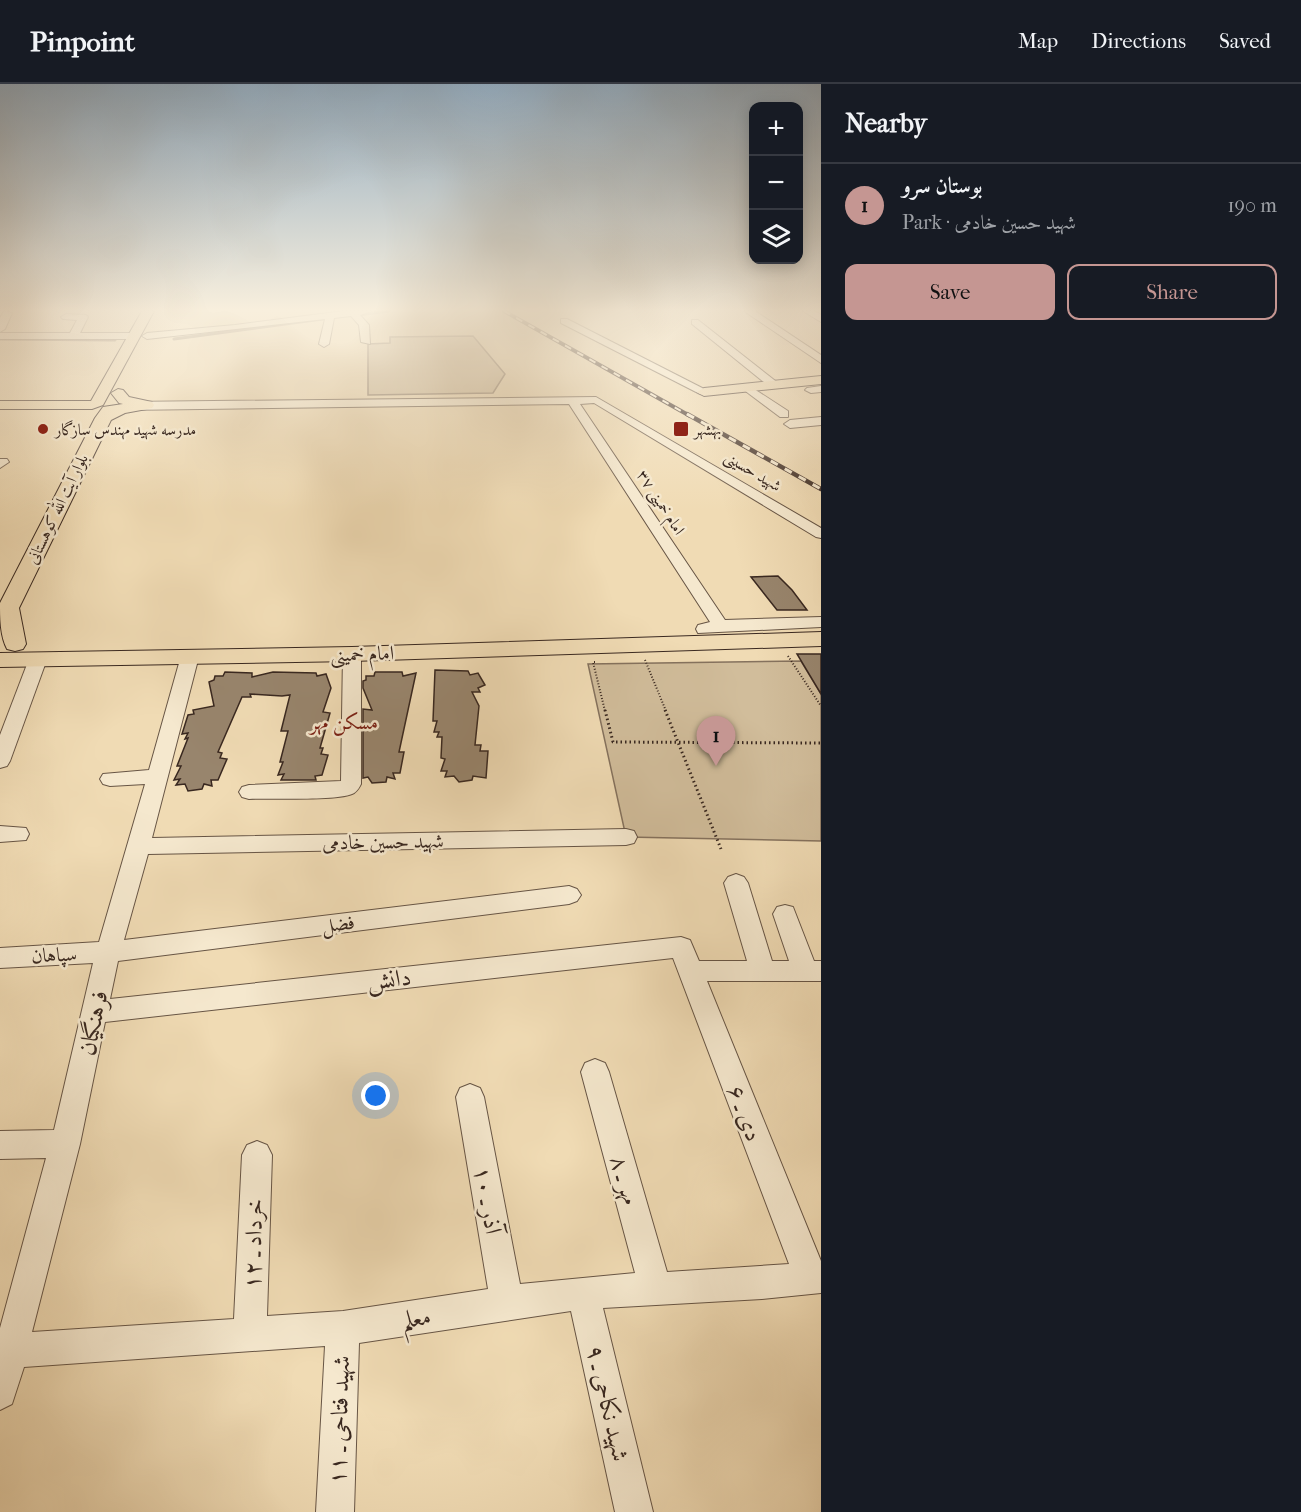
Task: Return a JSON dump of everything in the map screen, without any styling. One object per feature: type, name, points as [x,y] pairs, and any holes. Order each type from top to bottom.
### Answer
[{"type":"main road","name":"بلوار آیت الله کوهستانی","points":[[5,649],[4,610],[116,378]]},
{"type":"main road","name":"بلوار آیت الله کوهستانی","points":[[17,552],[105,404],[116,378]]},
{"type":"main road","points":[[704,393],[774,385],[818,387]]},
{"type":"main road","points":[[0,405],[105,404],[124,400],[147,405]]},
{"type":"main road","points":[[105,404],[121,409],[147,405]]},
{"type":"main road","points":[[716,633],[821,628]]},
{"type":"main road","points":[[716,633],[821,639]]},
{"type":"main road","name":"امام خمینی","points":[[5,649],[294,648],[716,633]]},
{"type":"main road","name":"امام خمینی","points":[[5,649],[38,659],[190,656],[294,648],[352,654],[639,655],[716,633]]},
{"type":"street","points":[[674,378],[704,393]]},
{"type":"street","points":[[765,378],[774,385]]},
{"type":"street","points":[[748,388],[787,419],[821,421]]},
{"type":"street","points":[[147,405],[572,400]]},
{"type":"street","name":"شهید حسینی","points":[[572,400],[596,400],[821,534]]},
{"type":"street","name":"امام خمینی ۳۷","points":[[572,400],[716,633]]},
{"type":"street","points":[[716,633],[821,622]]},
{"type":"street","points":[[716,633],[735,647],[821,645]]},
{"type":"street","points":[[249,792],[335,789],[347,788],[351,784],[352,654]]},
{"type":"street","name":"فرهنگیان","points":[[0,1392],[65,1144],[108,952],[190,656]]},
{"type":"street","points":[[0,761],[38,659]]},
{"type":"street","points":[[110,779],[156,777]]},
{"type":"street","name":"شهید حسین خادمی","points":[[139,846],[626,837]]},
{"type":"street","points":[[736,883],[762,970]]},
{"type":"street","name":"فضل","points":[[108,952],[569,895]]},
{"type":"street","points":[[785,914],[813,971]]},
{"type":"street","name":"سپاهان","points":[[0,958],[108,952]]},
{"type":"street","name":"دانش","points":[[96,1012],[685,959],[762,970],[813,971]]},
{"type":"street","name":"دی ـ ۶","points":[[685,959],[816,1278]]},
{"type":"street","name":"مهر ـ ۸","points":[[595,1072],[655,1287]]},
{"type":"street","name":"آذر ـ ۱۰","points":[[470,1097],[507,1302]]},
{"type":"street","points":[[0,1145],[65,1144]]},
{"type":"street","name":"خرداد ـ ۱۲","points":[[250,1334],[257,1155]]},
{"type":"street","name":"معلم","points":[[10,1351],[343,1328],[388,1323],[507,1302],[583,1293],[816,1278]]},
{"type":"street","name":"شهید نکاحی ـ ۹","points":[[583,1293],[634,1512]]},
{"type":"street","name":"شهید فتاحی ـ ۱۱","points":[[334,1512],[343,1328]]},
{"type":"path","points":[[639,655],[656,660]]},
{"type":"path","points":[[639,655],[721,849]]},
{"type":"path","points":[[779,656],[790,656],[821,706]]},
{"type":"path","points":[[604,662],[593,662],[613,742],[821,743]]},
{"type":"shaded area","points":[[368,378],[503,378],[493,393],[368,395]]},
{"type":"shaded area","points":[[801,661],[821,694],[821,841],[626,837],[588,664]]},
{"type":"building","points":[[778,576],[807,610],[777,610],[751,577]]},
{"type":"building","points":[[797,654],[821,654],[821,694]]},
{"type":"building","points":[[435,670],[468,671],[470,675],[478,673],[485,685],[478,688],[480,692],[472,692],[479,706],[475,745],[481,745],[480,751],[488,751],[486,778],[473,776],[472,780],[459,782],[454,776],[445,777],[447,771],[441,771],[445,759],[441,758],[442,737],[437,737],[439,732],[434,732],[437,721],[433,721]]},
{"type":"building","points":[[225,672],[252,673],[252,677],[273,672],[316,673],[317,676],[326,674],[331,688],[323,712],[330,713],[320,748],[323,748],[321,754],[328,755],[322,775],[315,776],[316,780],[281,780],[284,774],[278,775],[283,762],[280,762],[288,731],[281,731],[290,695],[250,694],[251,697],[242,697],[218,752],[222,753],[220,758],[227,759],[218,780],[211,780],[212,786],[204,784],[202,789],[188,791],[185,784],[176,785],[180,779],[174,780],[181,766],[177,766],[188,738],[185,739],[188,733],[182,734],[188,715],[194,714],[193,710],[214,706],[209,682],[214,680],[215,676],[223,676]]},
{"type":"building","points":[[375,672],[402,672],[403,676],[416,673],[399,752],[404,752],[400,773],[393,773],[395,779],[387,777],[386,782],[372,783],[368,777],[363,778],[363,709],[372,710],[363,688],[363,681],[366,680],[366,676],[374,676]]},
{"type":"railway","points":[[622,378],[690,416]]},
{"type":"railway","points":[[687,414],[821,489]]},
{"type":"place","name":"مدرسه شهید مهندس سازگار","points":[[43,429]]},
{"type":"place","name":"بهشهر","points":[[681,429]]},
{"type":"place","name":"بوستان سرو","points":[[716,766]]},
{"type":"district","name":"مسکن مهر","points":[[344,722]]}]
